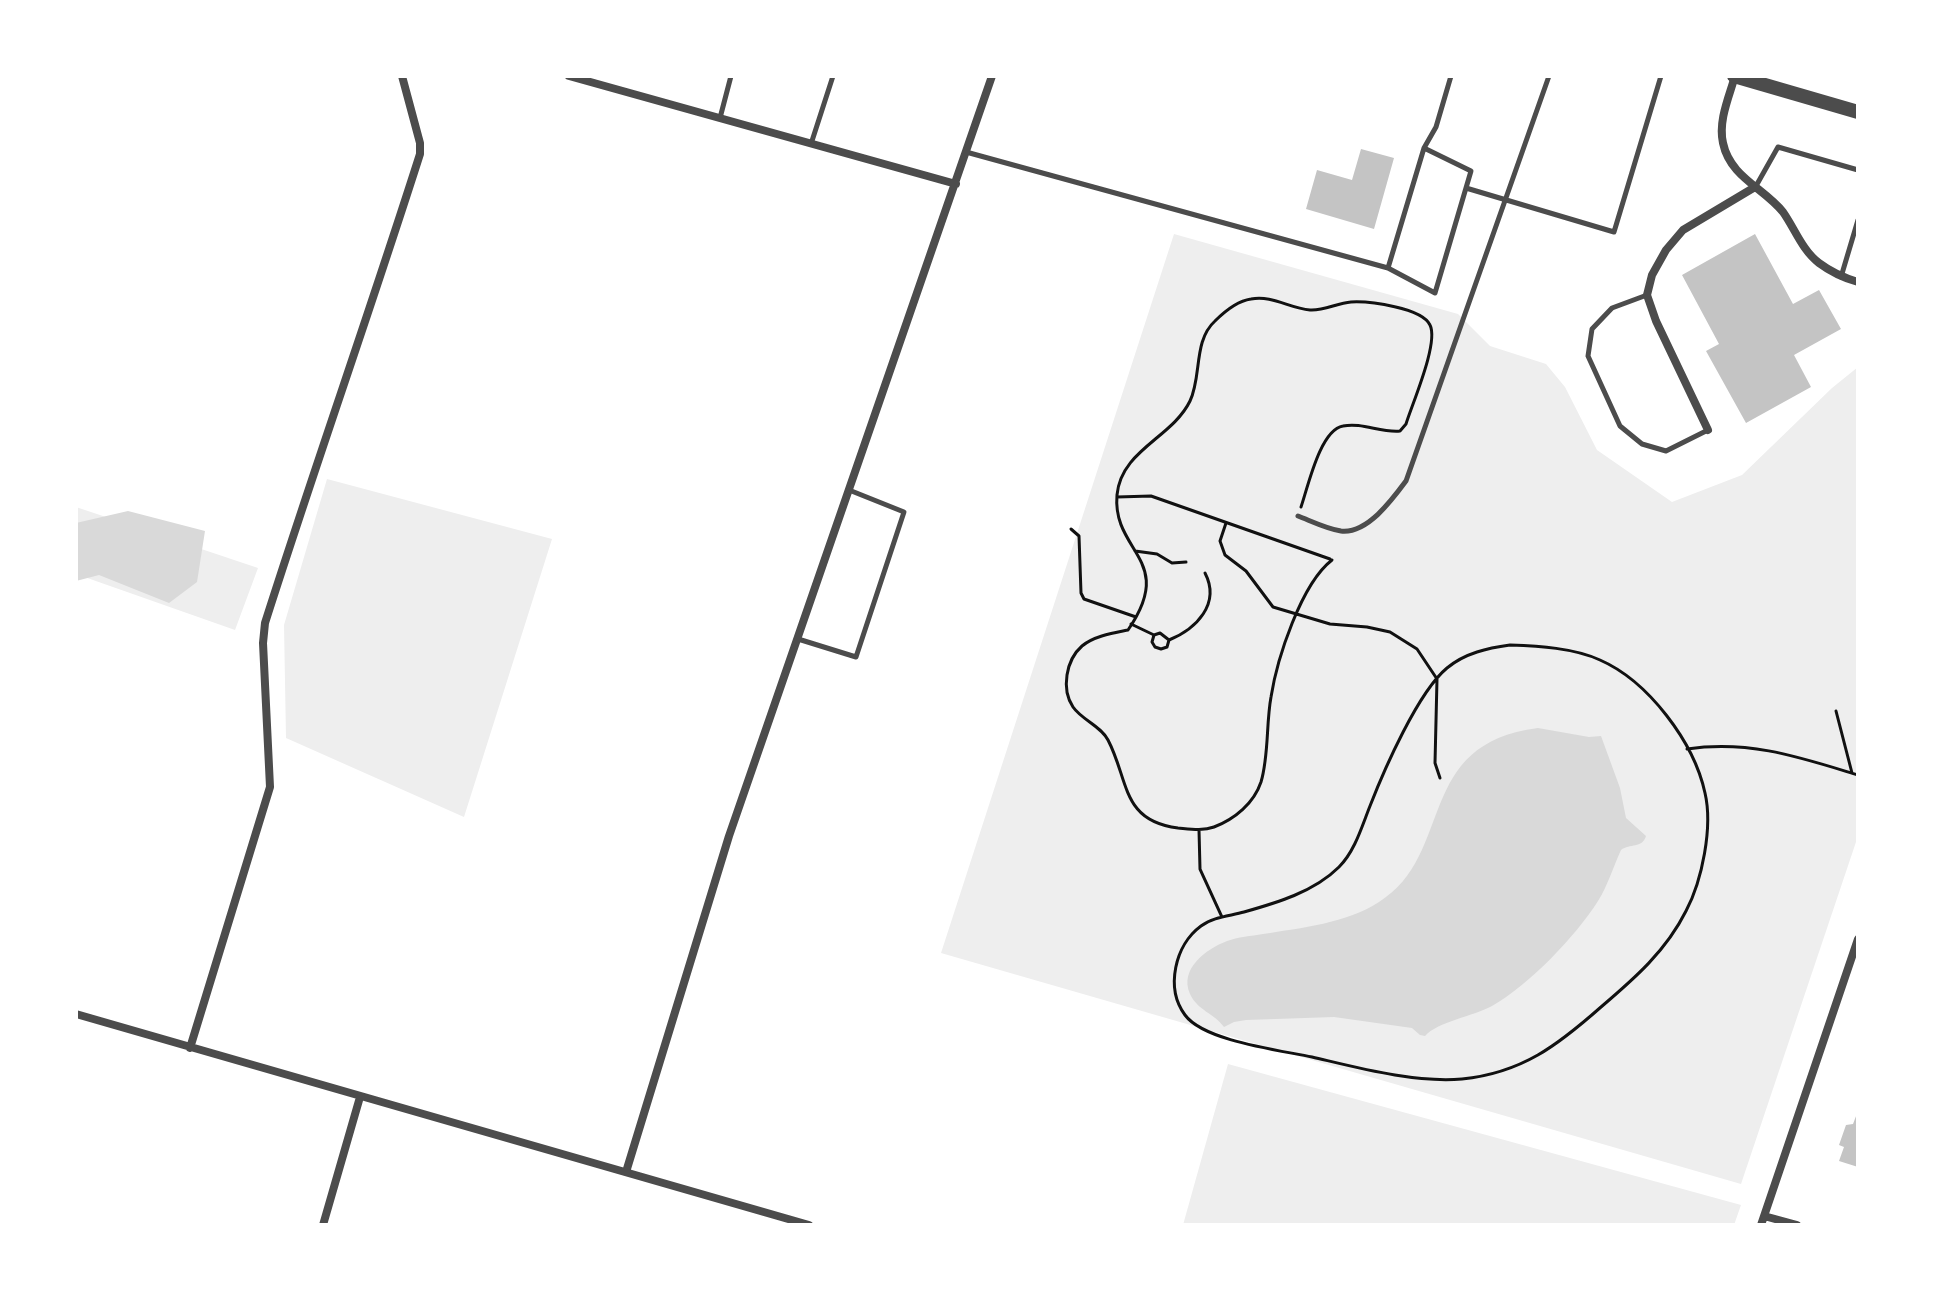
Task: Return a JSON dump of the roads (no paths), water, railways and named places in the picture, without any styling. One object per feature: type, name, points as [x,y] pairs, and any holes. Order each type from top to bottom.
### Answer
[{"type":"street","points":[[190,1048],[270,787],[263,643],[265,623],[420,154],[420,143],[402,76]]},
{"type":"street","points":[[569,76],[956,184]]},
{"type":"street","points":[[626,1172],[729,836],[992,76]]},
{"type":"street","points":[[1858,112],[1734,76],[1722,121],[1723,146],[1741,176],[1782,211],[1803,246],[1818,262],[1841,277],[1858,282]]},
{"type":"street","points":[[1708,430],[1656,321],[1647,295],[1652,275],[1666,250],[1683,230],[1755,187]]},
{"type":"street","points":[[1797,1225],[1763,1220],[1858,939]]},
{"type":"street","points":[[76,1014],[809,1225]]},
{"type":"street","points":[[323,1225],[360,1097]]},
{"type":"lane","points":[[720,118],[731,76]]},
{"type":"lane","points":[[811,144],[833,76]]},
{"type":"lane","points":[[1388,268],[1424,148],[1436,127],[1451,76]]},
{"type":"lane","points":[[1298,516],[1339,531],[1353,531],[1366,524],[1406,481],[1549,76]]},
{"type":"lane","points":[[1466,188],[1614,232],[1661,76]]},
{"type":"lane","points":[[1755,187],[1778,147],[1858,170]]},
{"type":"lane","points":[[966,152],[1388,268],[1435,293],[1471,171],[1424,148]]},
{"type":"lane","points":[[1841,277],[1858,220]]},
{"type":"lane","points":[[1647,295],[1612,308],[1592,329],[1588,356],[1620,426],[1642,444],[1666,451],[1708,430]]},
{"type":"lane","points":[[798,639],[856,657],[861,643],[904,512],[849,490]]}]
